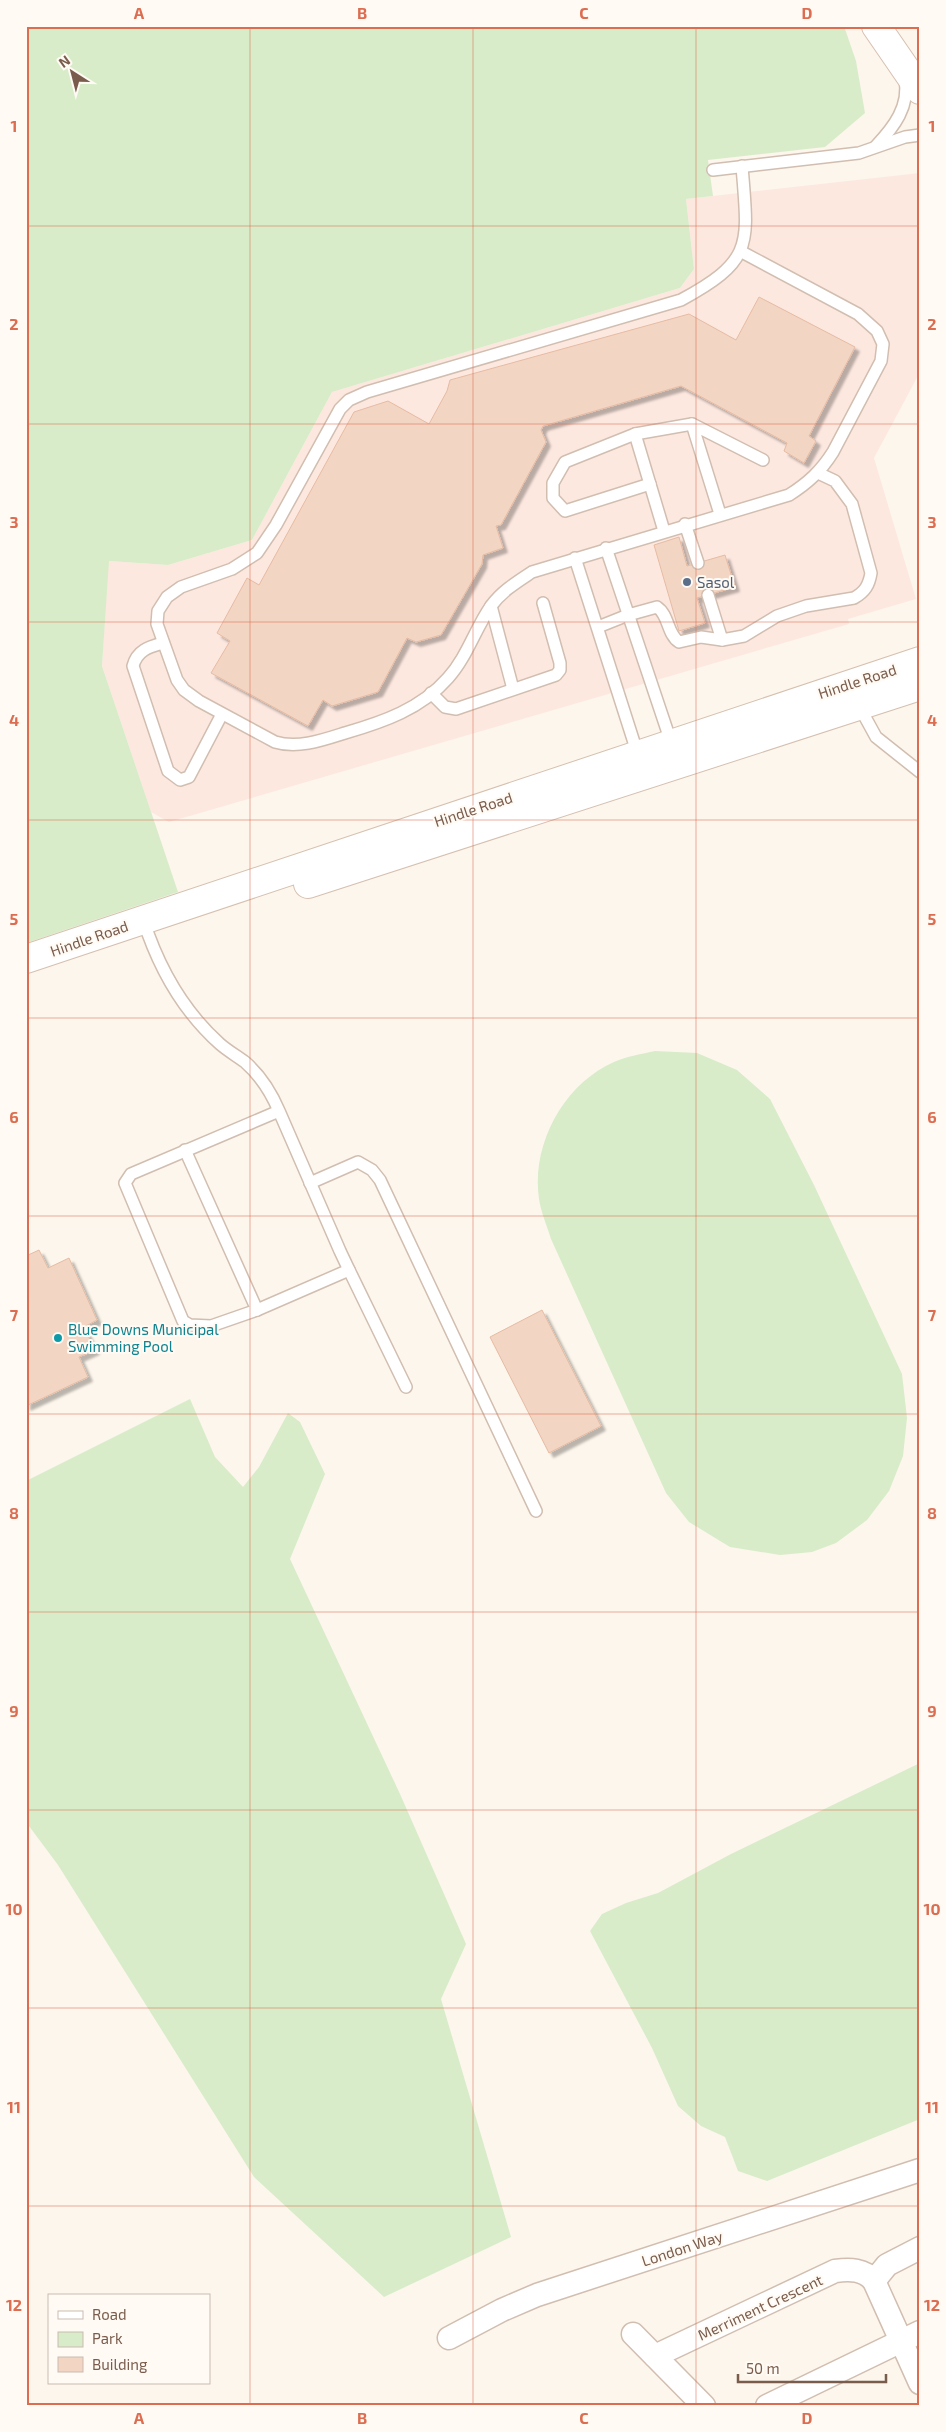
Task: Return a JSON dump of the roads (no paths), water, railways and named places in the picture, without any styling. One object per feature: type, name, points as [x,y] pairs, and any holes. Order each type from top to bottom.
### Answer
[{"type":"main road","points":[[876,26],[911,63]]},
{"type":"main road","points":[[894,26],[911,63],[920,90]]},
{"type":"main road","name":"Hindle Road","points":[[26,969],[145,926],[675,754],[920,661]]},
{"type":"main road","name":"Hindle Road","points":[[675,754],[859,706],[920,686]]},
{"type":"main road","name":"Hindle Road","points":[[26,959],[145,926]]},
{"type":"street","name":"London Way","points":[[449,2338],[502,2310],[537,2295],[920,2170]]},
{"type":"street","points":[[920,2248],[887,2265],[871,2278],[910,2337],[920,2383]]},
{"type":"street","name":"Merriment Crescent","points":[[655,2356],[835,2271],[851,2270],[871,2278]]},
{"type":"street","points":[[634,2334],[704,2406]]},
{"type":"street","points":[[767,2406],[910,2337]]},
{"type":"lane","points":[[875,147],[891,130],[904,105],[906,83],[911,63]]},
{"type":"lane","points":[[713,170],[859,153],[905,137],[920,136]]},
{"type":"lane","points":[[740,251],[858,314],[877,331],[882,344],[881,361],[833,452],[818,473],[807,484],[789,494],[532,572],[508,588],[492,606],[462,660],[448,678],[432,693],[409,709],[385,721],[324,740],[287,746],[275,742],[222,714],[184,690],[177,680],[163,643],[157,624],[158,611],[167,596],[182,587],[232,569],[257,553],[276,525],[340,409],[349,400],[367,392],[681,300],[722,276],[740,251],[746,238],[742,166]]},
{"type":"lane","points":[[692,424],[720,514]]},
{"type":"lane","points":[[650,484],[564,511],[553,498],[553,482],[565,462],[635,434],[692,424],[764,460]]},
{"type":"lane","points":[[635,434],[664,531]]},
{"type":"lane","points":[[598,627],[628,615],[657,607],[662,612],[674,638],[679,642],[701,638],[722,640],[744,636],[777,616],[806,606],[854,598],[865,590],[871,573],[852,504],[835,481],[818,473]]},
{"type":"lane","points":[[686,524],[698,564]]},
{"type":"lane","points":[[606,548],[675,754]]},
{"type":"lane","points":[[576,558],[641,765]]},
{"type":"lane","points":[[708,595],[722,640]]},
{"type":"lane","points":[[432,693],[445,707],[451,710],[556,675],[560,670],[558,653],[543,603]]},
{"type":"lane","points":[[492,606],[513,689]]},
{"type":"lane","points":[[163,643],[140,652],[136,656],[133,666],[168,771],[171,775],[180,780],[189,777],[222,714]]},
{"type":"lane","points":[[859,706],[876,737],[920,772]]},
{"type":"lane","points":[[145,926],[171,983],[197,1020],[221,1044],[252,1069],[272,1094],[349,1270],[406,1387]]},
{"type":"lane","points":[[279,1112],[131,1174],[125,1183],[183,1321],[190,1326],[211,1326],[257,1310],[349,1270]]},
{"type":"lane","points":[[185,1150],[257,1310]]},
{"type":"lane","points":[[310,1183],[358,1162],[372,1170],[380,1180],[536,1511]]},
{"type":"place","name":"Sasol","points":[[687,582]]},
{"type":"place","name":"Blue Downs Municipal Swimming Pool","points":[[58,1338]]}]
